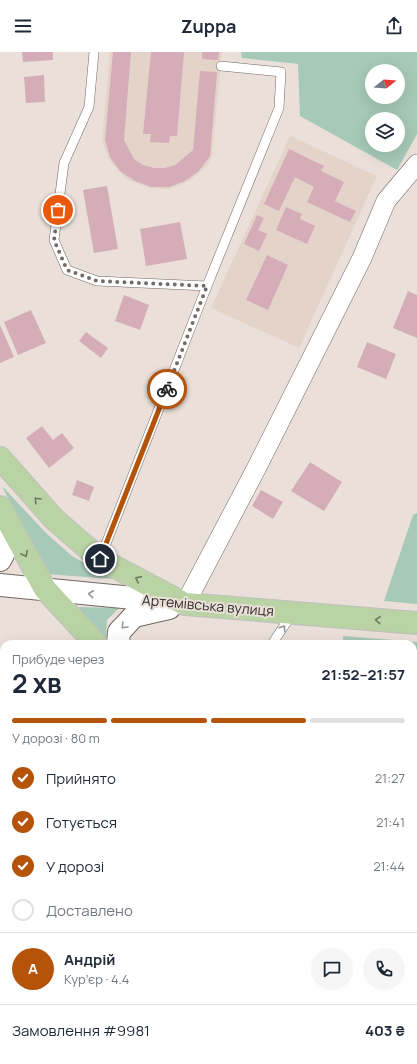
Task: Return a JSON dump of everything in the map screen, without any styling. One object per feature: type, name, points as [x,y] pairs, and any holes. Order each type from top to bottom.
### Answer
[{"type":"main road","points":[[0,458],[54,519],[100,559],[185,604]]},
{"type":"main road","points":[[0,507],[45,589],[92,640]]},
{"type":"main road","points":[[0,515],[7,536],[6,551],[0,560]]},
{"type":"main road","name":"Артемівська вулиця","points":[[0,585],[185,604],[294,612],[417,624]]},
{"type":"main road","points":[[118,640],[119,632],[134,616],[185,604]]},
{"type":"street","points":[[185,604],[256,469],[352,279],[386,201],[417,164]]},
{"type":"lane","points":[[94,52],[89,107],[64,163],[54,240],[67,270],[97,281],[207,286]]},
{"type":"lane","points":[[100,559],[207,286],[280,108],[281,72],[221,66]]},
{"type":"lane","points":[[275,640],[294,612]]},
{"type":"shaded area","points":[[110,52],[222,52],[212,156],[207,166],[189,181],[170,189],[149,188],[126,179],[109,160],[102,140]]},
{"type":"shaded area","points":[[290,136],[377,176],[299,348],[211,308]]},
{"type":"green space","points":[[241,52],[417,52],[417,134],[397,170],[300,116],[298,64],[242,58]]},
{"type":"green space","points":[[2,486],[46,533],[72,556],[113,579],[45,574]]},
{"type":"green space","points":[[417,513],[417,604],[384,601],[413,515]]},
{"type":"green space","points":[[78,607],[119,608],[107,620],[106,639]]},
{"type":"green space","points":[[343,636],[392,640],[343,640]]},
{"type":"building","points":[[22,52],[53,52],[53,60],[23,62]]},
{"type":"building","points":[[113,52],[131,52],[124,140],[134,159],[143,165],[154,168],[165,168],[175,165],[193,150],[200,71],[217,72],[210,156],[199,171],[185,181],[169,187],[151,187],[135,181],[120,171],[110,157],[105,140]]},
{"type":"building","points":[[151,52],[184,52],[177,136],[170,136],[169,143],[150,142],[151,134],[143,134]]},
{"type":"building","points":[[202,52],[219,52],[218,60],[202,59]]},
{"type":"building","points":[[44,75],[45,102],[26,103],[24,77]]},
{"type":"building","points":[[289,149],[324,166],[321,171],[344,182],[335,201],[356,211],[350,222],[307,202],[314,187],[295,177],[279,211],[264,204]]},
{"type":"building","points":[[107,186],[118,249],[94,253],[83,190]]},
{"type":"building","points":[[286,207],[302,214],[300,219],[315,226],[307,244],[276,230]]},
{"type":"building","points":[[257,215],[264,218],[258,230],[267,234],[259,251],[244,244]]},
{"type":"building","points":[[180,222],[187,259],[146,266],[140,229]]},
{"type":"building","points":[[267,255],[288,265],[268,310],[246,300]]},
{"type":"building","points":[[408,291],[417,295],[417,338],[393,328]]},
{"type":"building","points":[[124,295],[149,305],[140,330],[115,321]]},
{"type":"building","points":[[31,310],[46,343],[18,355],[4,322]]},
{"type":"building","points":[[0,325],[14,357],[0,363]]},
{"type":"building","points":[[86,332],[108,348],[101,358],[79,341]]},
{"type":"building","points":[[367,342],[396,354],[386,379],[357,367]]},
{"type":"building","points":[[42,426],[53,440],[62,433],[74,448],[49,468],[26,438]]},
{"type":"building","points":[[310,462],[342,482],[324,511],[291,491]]},
{"type":"building","points":[[77,480],[94,487],[89,501],[72,495]]},
{"type":"building","points":[[261,490],[283,502],[273,519],[252,506]]},
{"type":"way so far","points":[[58,210],[54,240],[67,270],[97,281],[207,286],[167,389]]},
{"type":"route","points":[[100,559],[167,389]]}]
